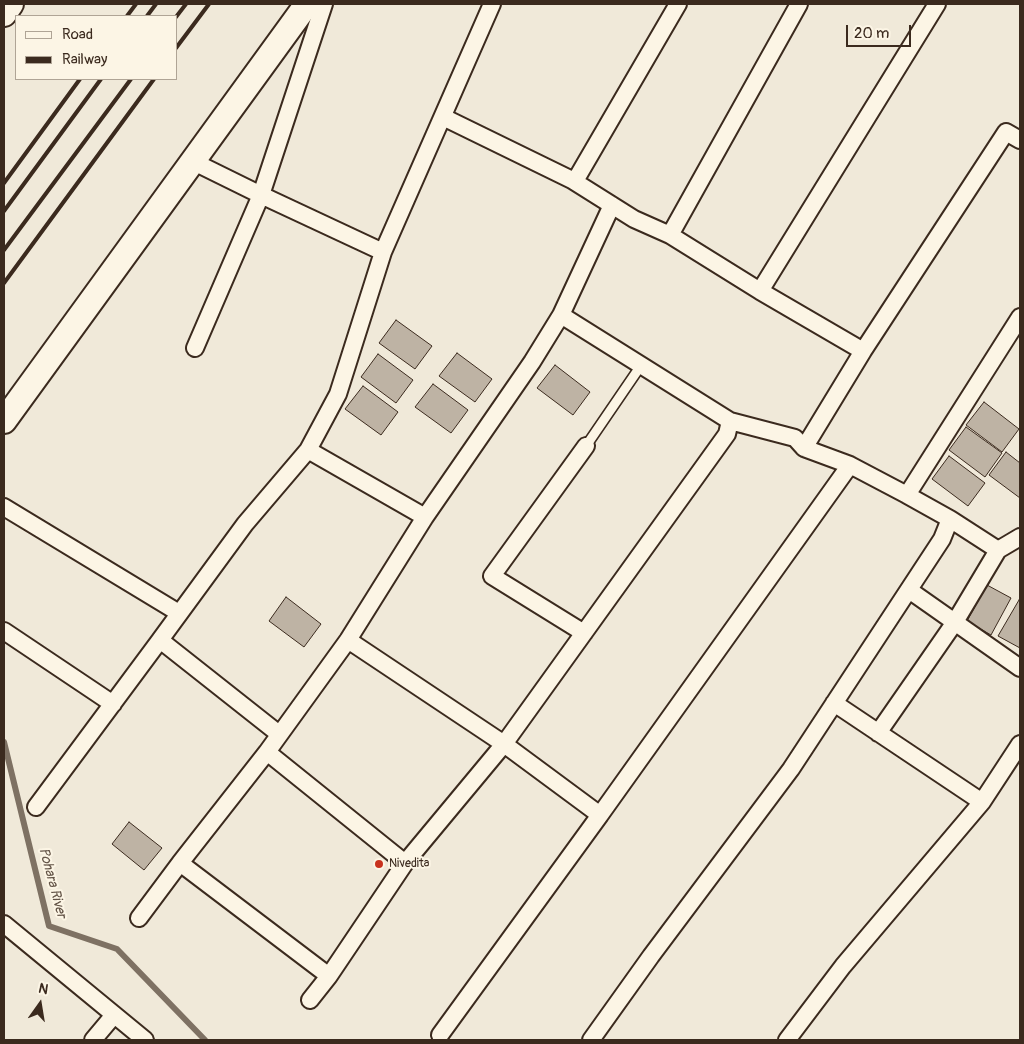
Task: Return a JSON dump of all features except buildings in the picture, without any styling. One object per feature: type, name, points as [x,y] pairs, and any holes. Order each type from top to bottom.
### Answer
[{"type":"street","points":[[4,14],[11,4]]},
{"type":"street","points":[[4,422],[307,4]]},
{"type":"street","points":[[195,348],[261,195],[324,4]]},
{"type":"street","points":[[36,807],[245,524],[308,450],[338,394],[383,252],[492,4]]},
{"type":"street","points":[[575,181],[678,4]]},
{"type":"street","points":[[670,235],[799,4]]},
{"type":"street","points":[[760,291],[938,4]]},
{"type":"street","points":[[443,117],[575,181],[634,219],[670,235],[760,291],[863,351]]},
{"type":"street","points":[[804,448],[863,351],[1006,132],[1020,140]]},
{"type":"street","points":[[194,162],[383,252]]},
{"type":"street","points":[[139,918],[267,752],[348,640],[425,517],[532,362],[561,315],[612,205]]},
{"type":"street","points":[[561,315],[642,364],[730,421],[795,438],[804,448],[850,465],[950,519],[998,550]]},
{"type":"street","points":[[907,495],[1020,317]]},
{"type":"street","points":[[310,1000],[329,976],[405,863],[504,744],[727,434],[730,421]]},
{"type":"street","points":[[584,633],[492,576],[586,446]]},
{"type":"street","points":[[308,450],[425,517]]},
{"type":"street","points":[[440,1035],[850,465]]},
{"type":"street","points":[[4,507],[179,613]]},
{"type":"street","points":[[590,1040],[791,769],[942,539],[950,519]]},
{"type":"street","points":[[878,733],[955,622],[998,550],[1020,537]]},
{"type":"street","points":[[909,590],[1020,668]]},
{"type":"street","points":[[4,631],[113,704]]},
{"type":"street","points":[[160,640],[279,734]]},
{"type":"street","points":[[348,640],[504,744],[600,814]]},
{"type":"street","points":[[834,704],[982,802]]},
{"type":"street","points":[[787,1040],[843,966],[982,802],[1020,744]]},
{"type":"street","points":[[267,752],[405,863]]},
{"type":"street","points":[[180,863],[329,976]]},
{"type":"street","points":[[4,924],[145,1040]]},
{"type":"street","points":[[94,1040],[114,1015]]},
{"type":"lane","points":[[586,446],[642,364]]},
{"type":"waterway","name":"Pohara River","points":[[4,742],[49,926],[117,949],[205,1040]]},
{"type":"railway","points":[[128,15],[136,4]]},
{"type":"railway","points":[[148,15],[156,4]]},
{"type":"railway","points":[[178,15],[186,4]]},
{"type":"railway","points":[[178,45],[209,4]]},
{"type":"railway","points":[[4,183],[79,80]]},
{"type":"railway","points":[[4,211],[100,80]]},
{"type":"railway","points":[[4,250],[130,80]]},
{"type":"railway","points":[[4,283],[153,80]]},
{"type":"place","name":"Nivedita","points":[[379,864]]}]
